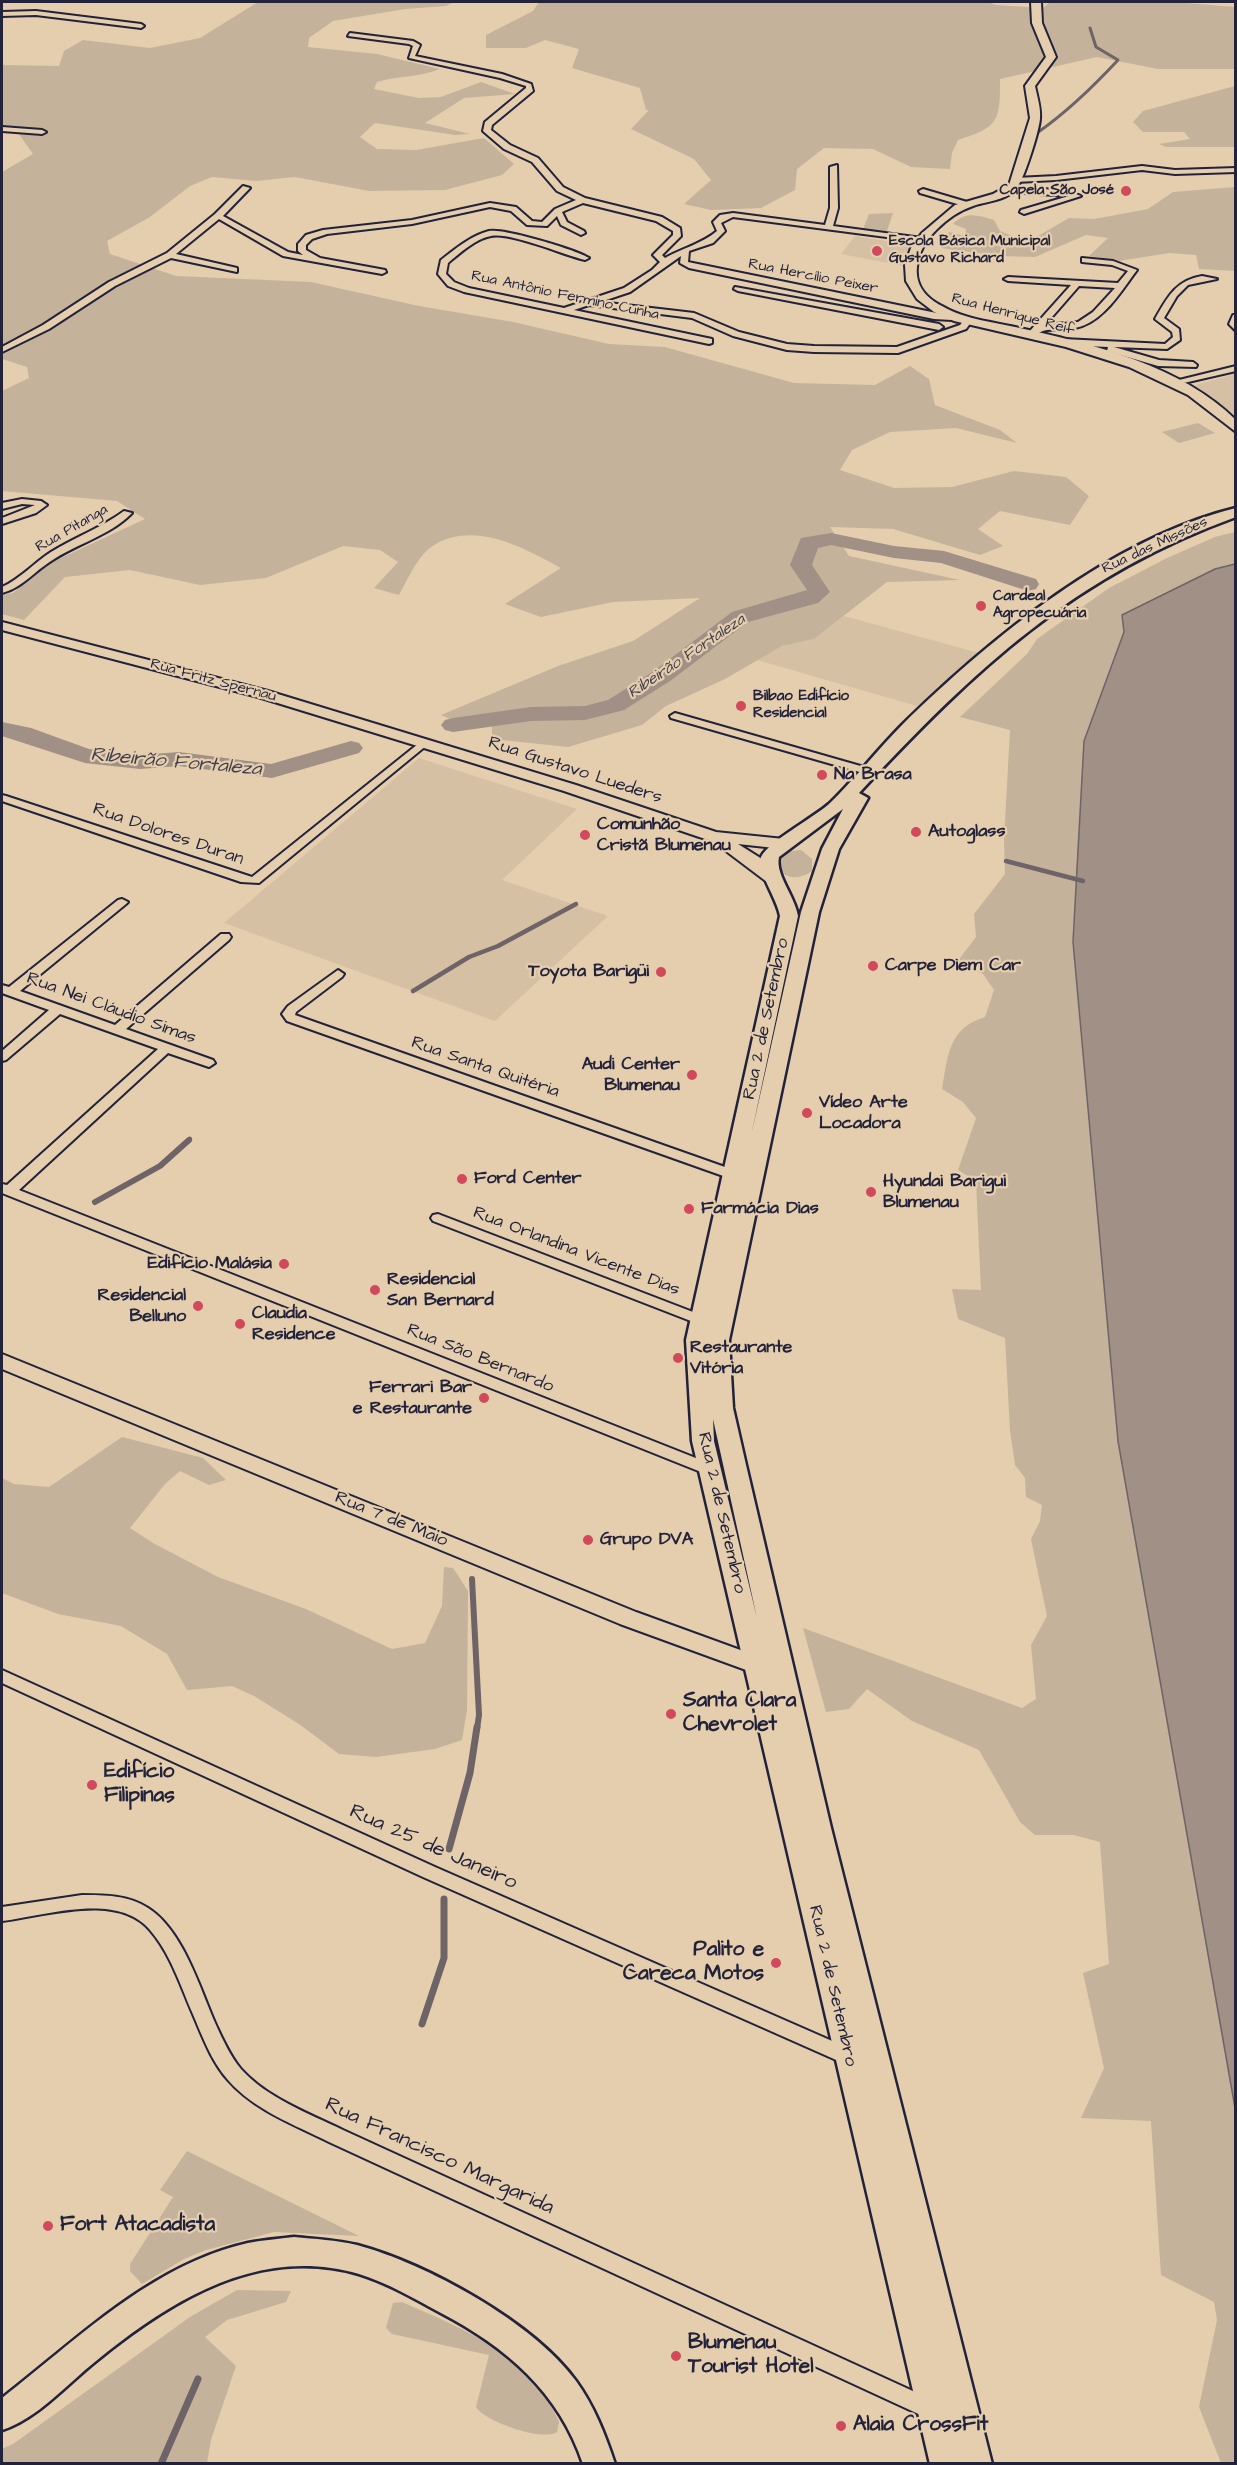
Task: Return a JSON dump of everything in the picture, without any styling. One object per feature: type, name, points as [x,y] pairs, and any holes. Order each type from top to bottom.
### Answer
[{"type":"main road","name":"Rua das Missões","points":[[1081,589],[1149,554],[1224,520],[1236,512]]},
{"type":"main road","points":[[820,882],[791,885],[773,878],[768,859],[784,844],[822,818],[911,725],[1007,638],[1081,589]]},
{"type":"main road","name":"Rua 2 de Setembro","points":[[976,2463],[782,1673],[722,1408],[718,1340],[751,1178],[820,882],[837,831],[847,812],[877,774],[1003,654],[1081,589]]},
{"type":"main road","points":[[784,844],[806,845],[819,850],[828,857]]},
{"type":"main road","name":"Rua 2 de Setembro","points":[[773,878],[786,899],[789,916],[701,1320],[697,1366],[703,1441],[946,2463]]},
{"type":"main road","points":[[2,2415],[13,2409],[148,2302],[181,2281],[222,2264],[256,2254],[311,2251],[343,2256],[390,2271],[486,2319],[515,2339],[548,2370],[574,2405],[594,2445],[599,2463]]},
{"type":"street","points":[[1013,185],[1035,118],[1030,87],[1051,57],[1048,45],[1035,20],[1036,2]]},
{"type":"street","points":[[2,14],[36,13],[141,26]]},
{"type":"street","points":[[350,35],[411,42],[417,45],[411,57],[502,76],[529,85],[530,89],[488,124],[486,131],[507,147],[535,160],[560,189],[582,200],[659,219],[677,230],[676,236],[657,255],[664,262]]},
{"type":"street","points":[[2,129],[42,132]]},
{"type":"street","points":[[828,228],[834,208],[834,167]]},
{"type":"street","points":[[1013,185],[1142,168],[1175,172],[1236,170]]},
{"type":"street","points":[[1013,185],[1066,192],[1077,196],[1024,212]]},
{"type":"street","name":"Rua Henrique Reif","points":[[1013,185],[955,209],[922,240],[910,265],[911,282],[927,302],[952,317],[1035,331],[1175,382],[1217,408],[1236,428]]},
{"type":"street","points":[[2,350],[46,327],[112,284],[170,255],[218,216],[246,188]]},
{"type":"street","points":[[923,191],[964,204]]},
{"type":"street","points":[[321,262],[302,251],[302,244],[309,237],[326,232],[412,222],[490,205],[513,209],[530,223],[537,225],[549,221],[558,211],[582,200]]},
{"type":"street","points":[[558,211],[564,223],[580,233]]},
{"type":"street","points":[[565,311],[627,290],[655,272],[664,262],[685,250],[718,237],[721,231],[717,222],[723,217],[733,215],[922,240]]},
{"type":"street","points":[[218,216],[286,254],[382,272]]},
{"type":"street","name":"Rua Antônio Fermino Cunha","points":[[585,258],[500,232],[482,237],[444,262],[442,274],[451,284],[467,290],[710,341]]},
{"type":"street","name":"Rua Hercílio Peixer","points":[[685,250],[684,263],[688,266],[934,316],[952,317]]},
{"type":"street","points":[[170,255],[234,270]]},
{"type":"street","points":[[1035,331],[1081,324],[1096,314],[1133,270],[1085,260]]},
{"type":"street","points":[[1008,279],[1120,286]]},
{"type":"street","points":[[1058,341],[1153,347],[1174,343],[1177,338],[1176,331],[1159,319],[1171,298],[1186,280],[1213,279]]},
{"type":"street","points":[[1035,331],[1078,282]]},
{"type":"street","points":[[738,289],[934,325],[941,328],[944,335]]},
{"type":"street","points":[[590,303],[694,316],[736,334],[787,347],[814,350],[898,350],[944,335],[963,327],[968,321]]},
{"type":"street","points":[[1236,317],[1233,324],[1236,329]]},
{"type":"street","points":[[1093,343],[1158,363],[1192,365]]},
{"type":"street","points":[[1175,382],[1236,368]]},
{"type":"street","points":[[2,506],[24,501],[37,502],[42,505],[33,511],[2,521]]},
{"type":"street","name":"Rua Pitanga","points":[[2,590],[16,586],[48,558],[98,533],[127,513]]},
{"type":"street","name":"Rua Fritz Spernau","points":[[2,626],[263,693],[423,743]]},
{"type":"street","points":[[675,716],[867,771]]},
{"type":"street","name":"Rua Dolores Duran","points":[[2,798],[245,880],[255,881],[423,743]]},
{"type":"street","name":"Rua Gustavo Lueders","points":[[423,743],[714,837],[742,853],[773,878]]},
{"type":"street","name":"Rua Gustavo Lueders","points":[[714,837],[784,844]]},
{"type":"street","points":[[6,991],[122,902]]},
{"type":"street","points":[[117,1030],[225,937]]},
{"type":"street","name":"Rua Santa Quitéria","points":[[338,974],[292,1009],[288,1014],[291,1018],[734,1174]]},
{"type":"street","name":"Rua Nei Cláudio Simas","points":[[6,991],[209,1063]]},
{"type":"street","points":[[2,1057],[58,1009]]},
{"type":"street","points":[[5,1190],[166,1048]]},
{"type":"street","name":"Rua São Bernardo","points":[[5,1190],[711,1470]]},
{"type":"street","name":"Rua Orlandina Vicente Dias","points":[[438,1218],[701,1320]]},
{"type":"street","name":"Rua 7 de Maio","points":[[2,1360],[628,1618],[782,1673]]},
{"type":"street","name":"Rua 25 de Janeiro","points":[[2,1676],[429,1872],[849,2057]]},
{"type":"street","name":"Rua Francisco Margarida","points":[[2,1914],[96,1902],[116,1903],[136,1911],[153,1921],[165,1937],[216,2045],[240,2081],[267,2100],[336,2136],[932,2410]]},
{"type":"shaded area","points":[[258,2],[454,2],[446,6],[405,9],[333,21],[309,38],[308,47],[377,54],[440,69],[377,82],[374,89],[419,98],[441,97],[481,82],[515,94],[464,98],[425,123],[470,134],[455,135],[375,123],[360,137],[377,149],[416,150],[484,138],[514,164],[502,175],[445,190],[369,191],[295,177],[256,181],[212,177],[190,186],[150,217],[107,241],[110,254],[176,276],[311,282],[419,306],[513,322],[609,344],[665,347],[794,383],[875,385],[910,366],[929,379],[935,405],[1000,430],[1017,443],[956,428],[890,432],[852,450],[840,470],[894,488],[952,487],[1014,471],[1066,477],[1089,496],[1070,525],[1000,511],[978,529],[1003,546],[980,555],[893,529],[830,527],[849,556],[960,580],[887,582],[814,639],[782,646],[725,679],[666,706],[642,725],[568,747],[492,739],[492,717],[457,722],[441,715],[558,666],[633,641],[700,598],[613,602],[541,617],[505,604],[561,568],[516,545],[482,536],[466,535],[449,538],[428,549],[399,595],[374,588],[398,562],[380,550],[343,546],[266,578],[200,585],[130,570],[65,577],[24,620],[2,614],[2,595],[13,593],[46,565],[145,519],[117,501],[2,491],[2,391],[29,378],[27,367],[2,359],[2,172],[33,154],[16,130],[2,128],[2,65],[59,66],[64,51],[83,40],[150,48],[200,38]]},
{"type":"shaded area","points":[[539,2],[989,2],[995,5],[1043,8],[1050,2],[1174,2],[1235,7],[1235,69],[1158,69],[1097,57],[1000,79],[998,113],[995,120],[982,131],[958,140],[952,153],[950,169],[911,167],[873,149],[824,148],[797,169],[795,190],[761,208],[711,210],[684,204],[711,180],[694,159],[631,129],[649,110],[646,110],[640,88],[572,68],[579,49],[545,40],[526,48],[486,48],[486,35],[533,11]]},
{"type":"shaded area","points":[[1235,86],[1235,147],[1166,147],[1159,144],[1190,139],[1184,132],[1143,132],[1133,122],[1143,111]]},
{"type":"shaded area","points":[[1235,187],[1235,271],[1199,269],[1196,255],[1169,253],[1119,261],[1089,256],[1108,238],[1086,235],[1035,257],[999,256],[941,248],[949,232],[965,236],[966,229],[953,224],[962,217],[977,216],[994,220],[1000,231],[1015,237],[1038,236],[1069,218],[1094,219],[1148,209],[1173,192]]},
{"type":"shaded area","points":[[893,213],[886,234],[862,232],[869,214]]},
{"type":"shaded area","name":"Escola Básica Municipal Gustavo Richard","points":[[855,236],[911,245],[912,248],[904,266],[841,254]]},
{"type":"shaded area","points":[[1236,374],[1235,415],[1195,385]]},
{"type":"shaded area","points":[[1198,423],[1215,433],[1179,443],[1162,432]]},
{"type":"shaded area","points":[[1235,532],[1235,564],[1215,569],[1122,615],[1124,632],[1084,741],[1073,942],[1118,1441],[1235,2108],[1235,2463],[1221,2463],[1199,2407],[1217,2320],[1214,2302],[1161,2275],[1151,2121],[1081,2118],[1104,2068],[1083,1973],[1109,1964],[1100,1842],[1074,1835],[1035,1835],[1020,1822],[979,1750],[912,1721],[867,1689],[849,1709],[826,1712],[803,1628],[1022,1708],[1036,1699],[1031,1645],[1047,1616],[1031,1539],[1040,1521],[1042,1505],[1026,1497],[1025,1478],[1015,1465],[1010,1431],[1005,1338],[958,1319],[952,1289],[981,1290],[976,1181],[958,1170],[976,1118],[963,1102],[942,1089],[952,1045],[964,1028],[985,1017],[994,990],[983,974],[957,962],[976,937],[974,914],[1005,874],[1004,839],[1010,730],[960,717],[1027,654],[1037,639],[1109,588],[1167,558],[1215,537]]},
{"type":"shaded area","points":[[1236,564],[1235,2108],[1118,1441],[1073,942],[1084,741],[1124,632],[1122,615],[1215,569]]},
{"type":"shaded area","points":[[844,616],[979,653],[917,706],[757,660],[782,646],[814,639]]},
{"type":"shaded area","points":[[419,758],[577,809],[502,880],[608,916],[495,1021],[224,923]]},
{"type":"shaded area","points":[[801,850],[812,859],[812,871],[802,876],[791,877],[778,869],[775,864],[782,855]]},
{"type":"shaded area","points":[[122,1437],[203,1458],[226,1480],[209,1485],[180,1471],[165,1484],[130,1528],[153,1543],[218,1577],[306,1609],[392,1649],[425,1643],[442,1606],[444,1567],[453,1568],[468,1591],[467,1710],[462,1740],[435,1749],[376,1757],[339,1754],[299,1724],[254,1696],[232,1686],[187,1690],[167,1654],[121,1626],[58,1614],[2,1593],[2,1478],[14,1484],[49,1487]]},
{"type":"shaded area","points":[[187,2151],[359,2236],[274,2232],[206,2250],[184,2259],[142,2284],[130,2271],[130,2264],[173,2197],[160,2190]]},
{"type":"shaded area","points":[[237,2290],[291,2291],[286,2302],[227,2320],[205,2337],[236,2366],[211,2440],[207,2463],[2,2463],[2,2449],[13,2444],[190,2317]]},
{"type":"shaded area","points":[[402,2302],[471,2334],[513,2362],[532,2379],[547,2399],[559,2422],[557,2432],[539,2434],[527,2432],[501,2424],[481,2413],[476,2407],[489,2355],[392,2334],[386,2328],[393,2303]]},
{"type":"waterway","points":[[1037,133],[1079,99],[1118,60],[1096,47],[1090,28]]},
{"type":"waterway","name":"Ribeirão Fortaleza","points":[[453,725],[531,714],[585,713],[616,705],[662,676],[740,617],[810,598],[819,592],[801,565],[809,543],[831,539],[894,552],[944,557],[1028,584]]},
{"type":"waterway","name":"Ribeirão Fortaleza","points":[[2,729],[23,733],[85,756],[140,762],[179,759],[272,771],[351,748]]},
{"type":"waterway","points":[[1006,861],[1083,881]]},
{"type":"waterway","points":[[413,991],[469,957],[498,946],[576,904]]},
{"type":"waterway","points":[[95,1202],[160,1166],[189,1140]]},
{"type":"waterway","points":[[472,1579],[479,1715],[477,1729]]},
{"type":"waterway","points":[[449,1849],[470,1773],[477,1727]]},
{"type":"waterway","points":[[422,2024],[444,1958],[444,1899]]},
{"type":"waterway","points":[[161,2464],[198,2379]]},
{"type":"place","name":"Capela São José","points":[[1126,191]]},
{"type":"place","name":"Escola Básica Municipal Gustavo Richard","points":[[877,251]]},
{"type":"place","name":"Cardeal Agropecuária","points":[[981,606]]},
{"type":"place","name":"Bilbao Edifício Residencial","points":[[741,706]]},
{"type":"place","name":"Na Brasa","points":[[822,775]]},
{"type":"place","name":"Autoglass","points":[[916,832]]},
{"type":"place","name":"Comunhão Cristã Blumenau","points":[[585,835]]},
{"type":"place","name":"Carpe Diem Car","points":[[873,966]]},
{"type":"place","name":"Toyota Barigüi","points":[[661,972]]},
{"type":"place","name":"Audi Center Blumenau","points":[[692,1075]]},
{"type":"place","name":"Vídeo Arte Locadora","points":[[807,1113]]},
{"type":"place","name":"Ford Center","points":[[462,1179]]},
{"type":"place","name":"Hyundai Barigui Blumenau","points":[[871,1192]]},
{"type":"place","name":"Farmácia Dias","points":[[689,1209]]},
{"type":"place","name":"Edifício Malásia","points":[[284,1264]]},
{"type":"place","name":"Residencial San Bernard","points":[[375,1290]]},
{"type":"place","name":"Residencial Belluno","points":[[198,1306]]},
{"type":"place","name":"Claudia Residence","points":[[240,1324]]},
{"type":"place","name":"Restaurante Vitória","points":[[678,1358]]},
{"type":"place","name":"Ferrari Bar e Restaurante","points":[[484,1398]]},
{"type":"place","name":"Grupo DVA","points":[[588,1540]]},
{"type":"place","name":"Santa Clara Chevrolet","points":[[671,1714]]},
{"type":"place","name":"Edifício Filipinas","points":[[92,1785]]},
{"type":"place","name":"Palito e Careca Motos","points":[[776,1963]]},
{"type":"place","name":"Fort Atacadista","points":[[48,2226]]},
{"type":"place","name":"Blumenau Tourist Hotel","points":[[676,2356]]},
{"type":"place","name":"Alaia CrossFit","points":[[841,2426]]}]
